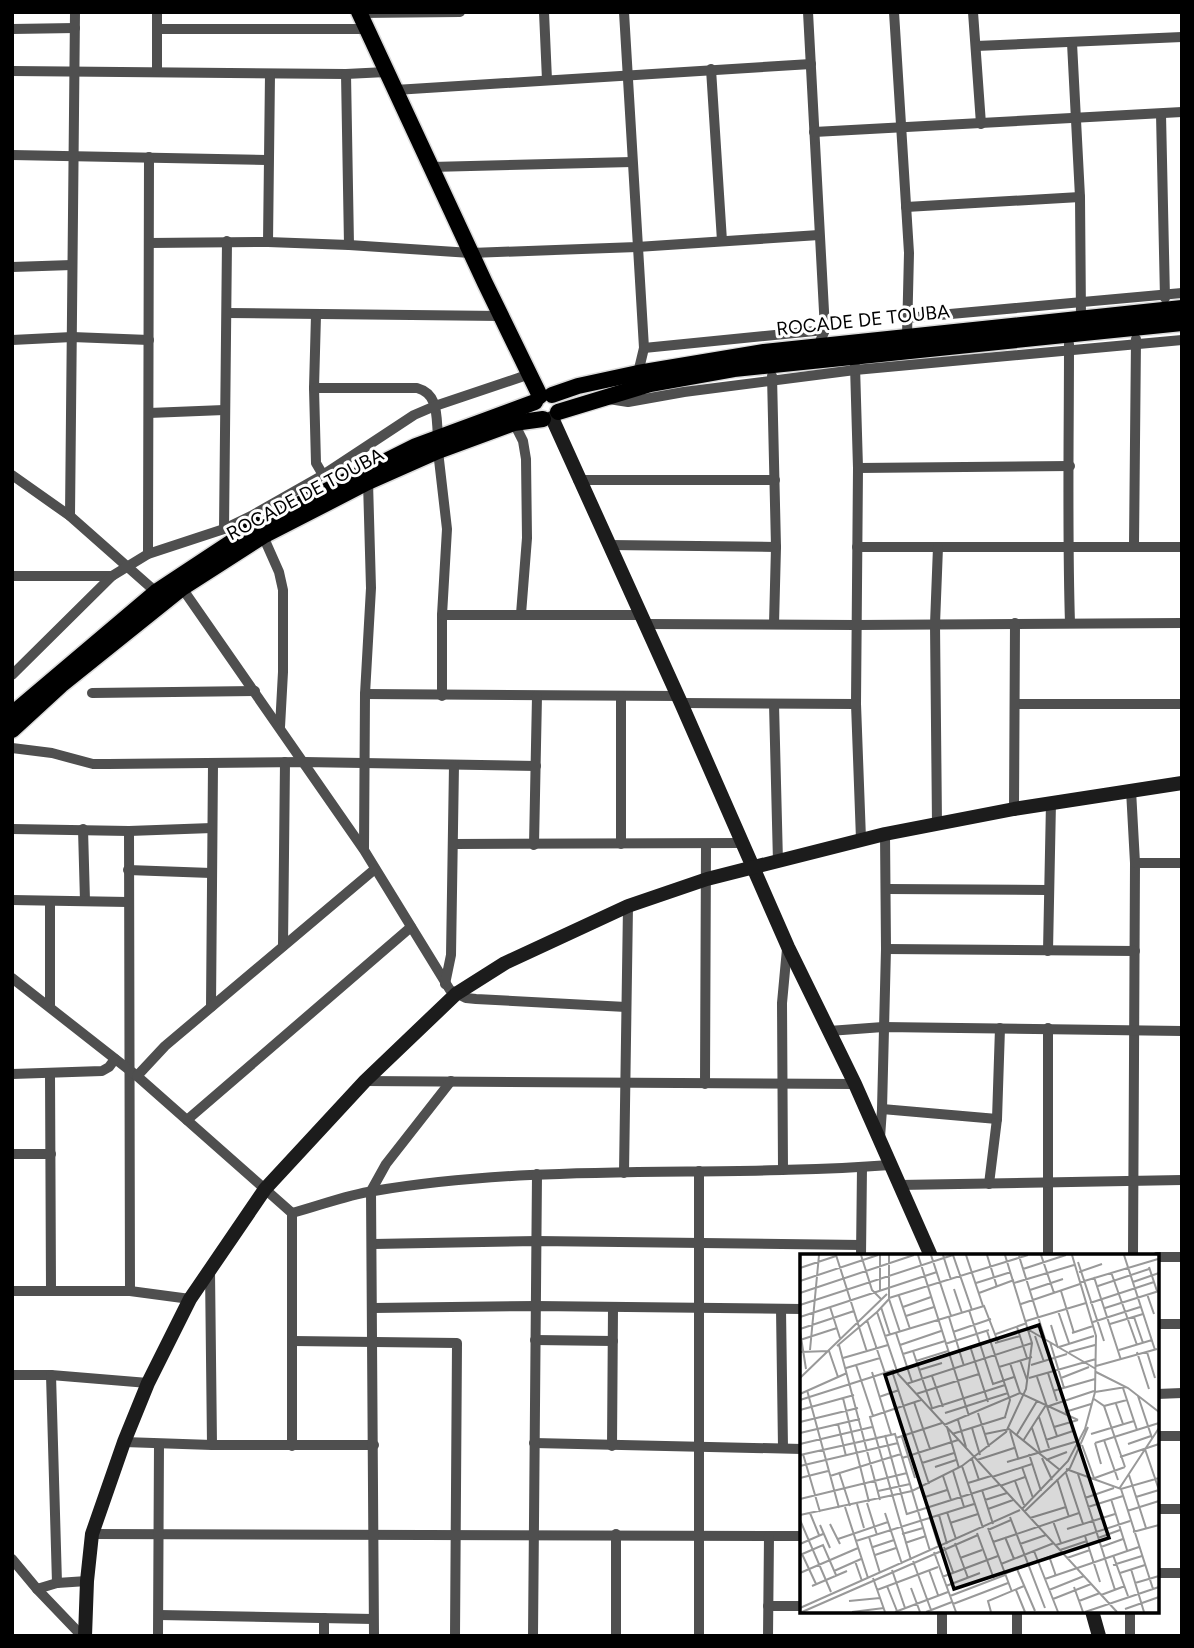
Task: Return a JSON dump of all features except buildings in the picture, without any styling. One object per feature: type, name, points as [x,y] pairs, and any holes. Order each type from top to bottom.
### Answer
[{"type":"main road","points":[[359,13],[542,398],[558,403],[551,416],[536,414],[542,398]]},
{"type":"main road","name":"ROCADE DE TOUBA","points":[[12,730],[61,685],[257,526],[368,482],[438,444],[542,398],[578,386],[724,357],[907,336],[1080,309],[1171,304]]},
{"type":"main road","name":"ROCADE DE TOUBA","points":[[12,714],[156,592],[257,526],[369,468],[438,444],[514,423],[551,416],[650,384],[1069,342],[1138,328],[1182,323]]},
{"type":"street","points":[[69,516],[75,12]]},
{"type":"street","points":[[157,12],[157,72]]},
{"type":"street","points":[[359,13],[458,12]]},
{"type":"street","points":[[544,12],[547,80]]},
{"type":"street","points":[[624,12],[644,348],[638,373]]},
{"type":"street","points":[[808,12],[825,330],[818,346]]},
{"type":"street","points":[[894,12],[909,253],[907,336]]},
{"type":"street","points":[[973,12],[981,124]]},
{"type":"street","points":[[12,29],[75,28]]},
{"type":"street","points":[[158,29],[366,29]]},
{"type":"street","points":[[976,46],[1182,37]]},
{"type":"street","points":[[906,318],[1080,309],[1080,197],[1072,43]]},
{"type":"street","points":[[395,90],[811,64]]},
{"type":"street","points":[[711,69],[722,242]]},
{"type":"street","points":[[12,71],[270,74],[386,72]]},
{"type":"street","points":[[268,242],[270,74]]},
{"type":"street","points":[[346,74],[349,245]]},
{"type":"street","points":[[814,132],[1182,112]]},
{"type":"street","points":[[1161,114],[1171,304]]},
{"type":"street","points":[[12,155],[267,160]]},
{"type":"street","points":[[148,554],[149,157]]},
{"type":"street","points":[[431,167],[632,162]]},
{"type":"street","points":[[906,207],[1080,197]]},
{"type":"street","points":[[149,243],[268,242],[471,253],[637,247],[819,235]]},
{"type":"street","points":[[224,529],[227,241]]},
{"type":"street","points":[[12,267],[72,265]]},
{"type":"street","points":[[1171,304],[1182,293]]},
{"type":"street","points":[[227,313],[501,316]]},
{"type":"street","points":[[316,315],[316,463],[323,475]]},
{"type":"street","points":[[1134,545],[1138,328]]},
{"type":"street","points":[[644,348],[825,330]]},
{"type":"street","points":[[12,340],[72,337],[149,340]]},
{"type":"street","points":[[1070,624],[1069,342],[1136,346],[1182,340]]},
{"type":"street","points":[[855,363],[858,468],[856,704],[861,839]]},
{"type":"street","points":[[772,373],[776,547],[774,624]]},
{"type":"street","points":[[12,674],[112,576],[127,566],[148,554],[224,529],[257,526],[323,475],[402,421],[435,406],[530,374]]},
{"type":"street","points":[[314,388],[417,387],[430,393],[435,406],[447,529],[442,615],[442,696]]},
{"type":"street","points":[[149,413],[224,410]]},
{"type":"street","points":[[551,416],[752,868],[855,1084],[930,1254]]},
{"type":"street","points":[[514,423],[523,441],[526,459],[527,538],[521,614]]},
{"type":"street","points":[[858,468],[1070,466]]},
{"type":"street","points":[[12,475],[69,516],[156,592]]},
{"type":"street","points":[[578,480],[775,480]]},
{"type":"street","points":[[364,850],[365,694],[371,588],[368,482]]},
{"type":"street","points":[[257,526],[279,572],[283,590],[280,727]]},
{"type":"street","points":[[609,545],[776,547]]},
{"type":"street","points":[[858,547],[1182,547]]},
{"type":"street","points":[[937,547],[937,824]]},
{"type":"street","points":[[12,576],[112,576]]},
{"type":"street","points":[[182,588],[364,850],[451,989],[476,999],[626,1007]]},
{"type":"street","points":[[442,615],[521,614],[856,625],[1182,624]]},
{"type":"street","points":[[1014,809],[1015,623]]},
{"type":"street","points":[[92,694],[255,691]]},
{"type":"street","points":[[365,694],[621,696],[774,704],[856,704]]},
{"type":"street","points":[[534,845],[537,696]]},
{"type":"street","points":[[621,696],[621,844]]},
{"type":"street","points":[[774,704],[778,862]]},
{"type":"street","points":[[1015,704],[1182,704]]},
{"type":"street","points":[[12,748],[52,753],[93,764],[304,762],[536,766]]},
{"type":"street","points":[[283,946],[285,762]]},
{"type":"street","points":[[211,1007],[213,764]]},
{"type":"street","points":[[451,989],[454,765]]},
{"type":"street","points":[[84,1636],[92,1534],[124,1442],[148,1384],[190,1299],[265,1189],[451,989],[628,906],[707,879],[885,834],[1051,802],[1182,783]]},
{"type":"street","points":[[1131,790],[1135,863],[1133,1254]]},
{"type":"street","points":[[1048,951],[1051,802]]},
{"type":"street","points":[[12,829],[129,831],[212,828]]},
{"type":"street","points":[[83,829],[85,901]]},
{"type":"street","points":[[129,831],[128,902],[133,1074],[130,1291]]},
{"type":"street","points":[[879,1142],[886,949],[885,834]]},
{"type":"street","points":[[454,844],[741,843]]},
{"type":"street","points":[[705,1084],[706,844]]},
{"type":"street","points":[[1135,863],[1182,863]]},
{"type":"street","points":[[128,870],[211,873]]},
{"type":"street","points":[[133,1074],[376,870]]},
{"type":"street","points":[[887,890],[1048,890]]},
{"type":"street","points":[[12,900],[128,902]]},
{"type":"street","points":[[50,901],[50,1006]]},
{"type":"street","points":[[624,1173],[628,906]]},
{"type":"street","points":[[187,1120],[411,927]]},
{"type":"street","points":[[783,1169],[782,1003],[788,947]]},
{"type":"street","points":[[886,949],[1135,951]]},
{"type":"street","points":[[14,982],[50,1006],[115,1059],[292,1213],[292,1446]]},
{"type":"street","points":[[829,1031],[883,1027],[1182,1031]]},
{"type":"street","points":[[989,1184],[998,1119],[1000,1028]]},
{"type":"street","points":[[1048,1028],[1048,1254]]},
{"type":"street","points":[[12,1074],[102,1070],[109,1067],[115,1059]]},
{"type":"street","points":[[50,1073],[51,1289]]},
{"type":"street","points":[[365,1081],[855,1084]]},
{"type":"street","points":[[374,1636],[371,1191],[386,1164],[452,1082]]},
{"type":"street","points":[[882,1109],[998,1119]]},
{"type":"street","points":[[12,1154],[51,1154]]},
{"type":"street","points":[[292,1213],[371,1191],[537,1174],[890,1165]]},
{"type":"street","points":[[373,1244],[537,1241],[861,1251],[862,1167]]},
{"type":"street","points":[[699,1171],[699,1636]]},
{"type":"street","points":[[533,1636],[537,1174]]},
{"type":"street","points":[[899,1185],[1182,1180]]},
{"type":"street","points":[[1159,1257],[1182,1257]]},
{"type":"street","points":[[210,1270],[212,1445]]},
{"type":"street","points":[[12,1290],[130,1291],[190,1299]]},
{"type":"street","points":[[373,1308],[536,1306],[800,1309]]},
{"type":"street","points":[[612,1446],[613,1308]]},
{"type":"street","points":[[781,1309],[783,1448]]},
{"type":"street","points":[[1159,1324],[1182,1324]]},
{"type":"street","points":[[535,1340],[613,1341]]},
{"type":"street","points":[[293,1341],[457,1343],[455,1636]]},
{"type":"street","points":[[12,1375],[51,1375],[148,1384]]},
{"type":"street","points":[[51,1375],[57,1583]]},
{"type":"street","points":[[1159,1394],[1182,1393]]},
{"type":"street","points":[[1159,1436],[1182,1436]]},
{"type":"street","points":[[124,1442],[374,1445]]},
{"type":"street","points":[[534,1443],[800,1449]]},
{"type":"street","points":[[158,1636],[159,1444]]},
{"type":"street","points":[[1159,1509],[1182,1509]]},
{"type":"street","points":[[92,1534],[800,1536]]},
{"type":"street","points":[[616,1534],[616,1636]]},
{"type":"street","points":[[768,1636],[769,1536]]},
{"type":"street","points":[[12,1559],[37,1589],[84,1636]]},
{"type":"street","points":[[1159,1573],[1182,1573]]},
{"type":"street","points":[[37,1589],[57,1583],[87,1581]]},
{"type":"street","points":[[768,1606],[800,1606]]},
{"type":"street","points":[[942,1613],[942,1636]]},
{"type":"street","points":[[1017,1613],[1017,1636]]},
{"type":"street","points":[[1092,1613],[1098,1636]]},
{"type":"street","points":[[1130,1613],[1130,1636]]},
{"type":"street","points":[[159,1615],[373,1619]]},
{"type":"street","points":[[324,1618],[324,1636]]}]
